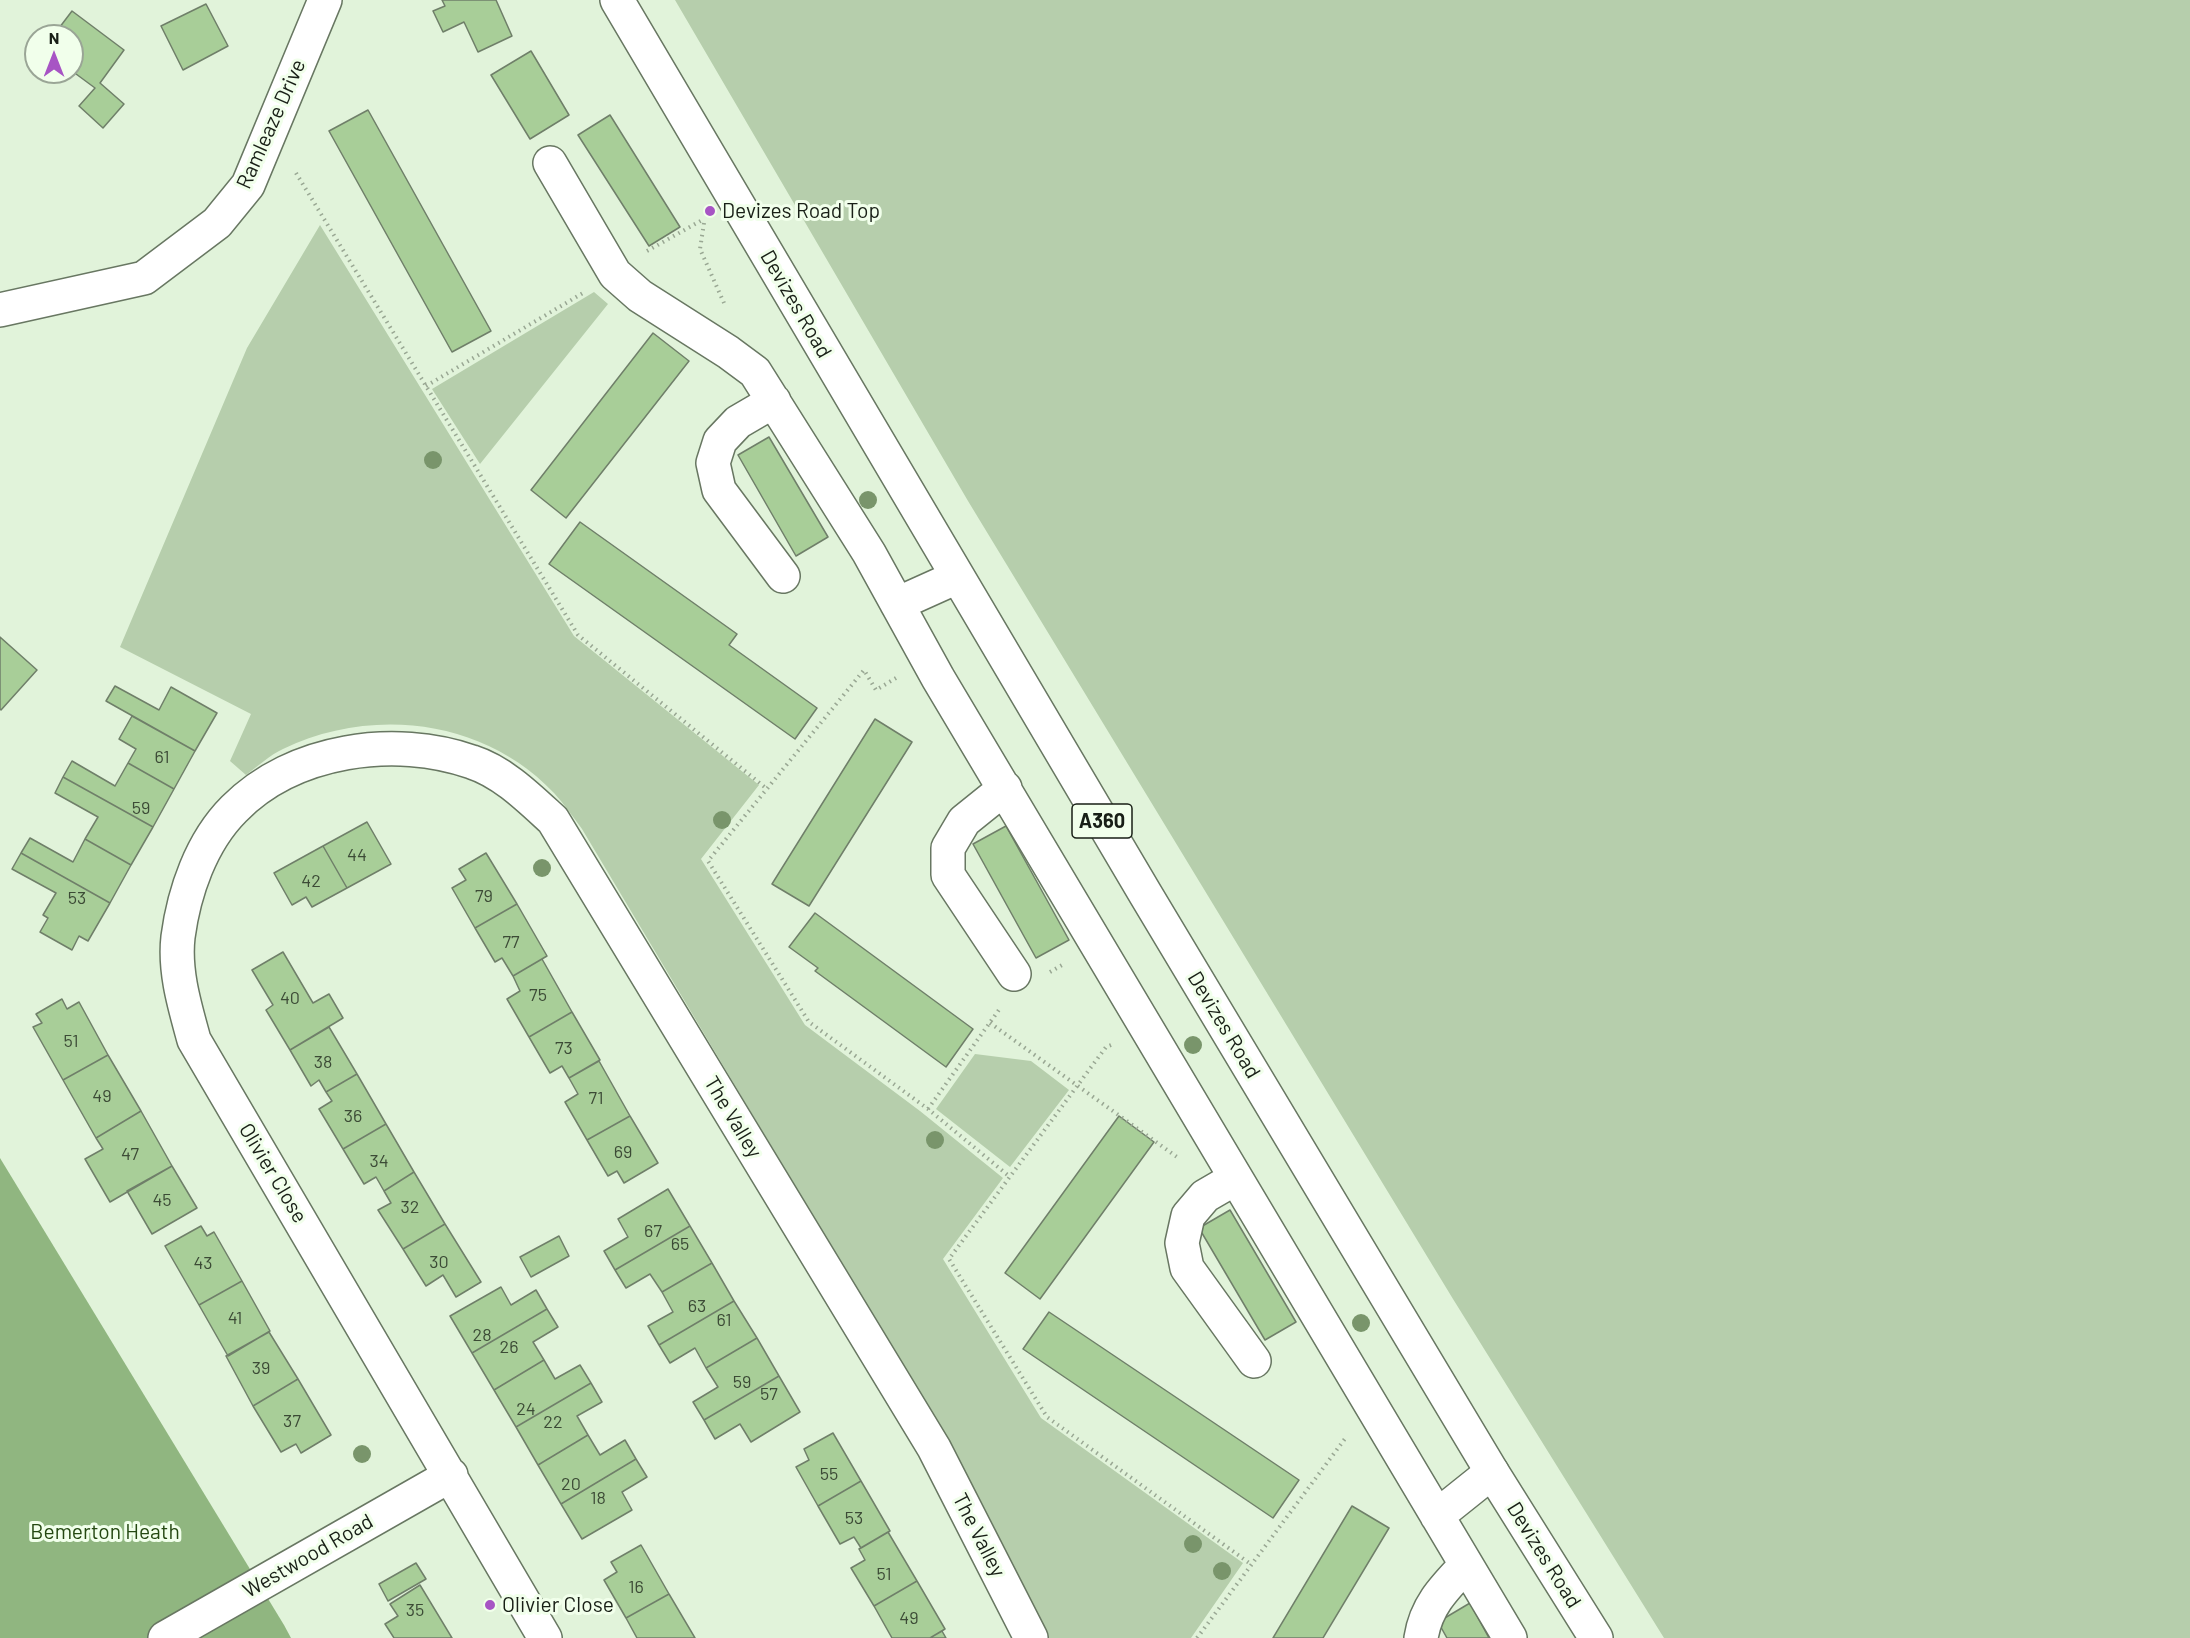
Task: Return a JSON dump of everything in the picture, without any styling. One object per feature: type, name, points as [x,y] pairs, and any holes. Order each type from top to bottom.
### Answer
[{"type":"street","name":"Ramleaze Drive","points":[[0,310],[144,278],[217,223],[248,185],[325,0]]},
{"type":"street","name":"Devizes Road","points":[[616,0],[957,577],[1492,1472],[1596,1638]]},
{"type":"street","points":[[550,163],[614,272],[640,296],[755,372],[774,401],[869,554],[927,659],[1145,1027],[1228,1183],[1371,1404],[1510,1638]]},
{"type":"street","points":[[774,401],[738,422],[720,441],[713,463],[719,490],[783,576]]},
{"type":"street","points":[[897,604],[957,577]]},
{"type":"street","name":"The Valley","points":[[321,759],[370,749],[421,749],[474,762],[517,787],[553,820],[934,1448],[1030,1638]]},
{"type":"street","name":"Olivier Close","points":[[321,759],[271,780],[234,809],[207,846],[188,888],[178,939],[180,990],[194,1040],[545,1638]]},
{"type":"street","points":[[1005,788],[964,821],[948,848],[948,875],[1014,974]]},
{"type":"street","points":[[1228,1183],[1205,1196],[1188,1216],[1182,1243],[1187,1268],[1254,1361]]},
{"type":"street","points":[[1437,1516],[1492,1472]]},
{"type":"street","name":"Westwood Road","points":[[165,1638],[451,1475]]},
{"type":"street","points":[[1421,1638],[1424,1618],[1441,1592],[1466,1565]]},
{"type":"path","points":[[294,169],[579,635],[767,789]]},
{"type":"path","points":[[702,214],[704,219],[700,249],[727,310]]},
{"type":"path","points":[[426,386],[704,219]]},
{"type":"path","points":[[927,659],[876,690],[864,670],[708,861],[809,1022],[928,1109],[1010,1177]]},
{"type":"path","points":[[1048,974],[1096,946]]},
{"type":"path","points":[[928,1109],[1002,1005]]},
{"type":"path","points":[[990,1023],[1078,1086],[1228,1183]]},
{"type":"path","points":[[1145,1027],[1106,1047],[949,1259],[1047,1417],[1252,1565]]},
{"type":"path","points":[[1197,1638],[1371,1404]]},
{"type":"green space","points":[[675,0],[2190,0],[2190,1638],[1664,1638],[1453,1299],[968,501]]},
{"type":"green space","points":[[320,225],[574,636],[759,785],[701,859],[805,1025],[920,1111],[1003,1178],[943,1259],[1041,1418],[1243,1563],[1191,1638],[1047,1638],[991,1521],[922,1399],[582,829],[554,793],[526,768],[495,749],[461,735],[426,727],[389,725],[353,727],[317,736],[278,751],[246,775],[230,761],[251,714],[120,647],[247,348]]},
{"type":"green space","points":[[594,292],[608,304],[480,464],[432,389]]},
{"type":"green space","points":[[975,1054],[1031,1061],[1069,1090],[1010,1167],[936,1109]]},
{"type":"green space","name":"Bemerton Heath","points":[[0,1158],[284,1625],[291,1638],[0,1638]]},
{"type":"building","points":[[442,0],[496,0],[512,36],[478,52],[464,22],[443,32],[433,11],[445,6]]},
{"type":"building","points":[[206,4],[228,46],[183,70],[161,26]]},
{"type":"building","points":[[72,11],[124,50],[100,83],[124,104],[103,128],[79,106],[95,88],[84,80],[84,24],[62,24]]},
{"type":"building","points":[[531,51],[569,115],[530,139],[491,75]]},
{"type":"building","points":[[368,110],[491,331],[452,352],[329,131]]},
{"type":"building","points":[[610,115],[680,227],[649,246],[578,135]]},
{"type":"building","points":[[653,333],[689,361],[566,518],[531,490]]},
{"type":"building","points":[[769,437],[828,537],[796,556],[738,455]]},
{"type":"building","points":[[580,522],[737,634],[729,645],[817,708],[795,739],[549,564]]},
{"type":"building","points":[[0,637],[37,670],[1,710],[0,709]]},
{"type":"building","points":[[115,686],[159,710],[171,687],[217,713],[195,751],[106,701]]},
{"type":"building","points":[[132,716],[195,751],[174,789],[128,763],[136,749],[119,739]]},
{"type":"building","points":[[875,719],[912,742],[809,906],[772,884]]},
{"type":"building","points":[[72,761],[115,786],[128,763],[174,789],[153,827],[63,777]]},
{"type":"building","points":[[63,777],[153,827],[131,865],[85,839],[98,817],[55,793]]},
{"type":"building","points":[[367,822],[391,864],[347,888],[323,846]]},
{"type":"building","points":[[1006,826],[1069,940],[1036,958],[973,844]]},
{"type":"building","points":[[30,838],[73,862],[85,839],[131,865],[110,903],[21,853]]},
{"type":"building","points":[[323,846],[347,888],[312,907],[306,897],[292,905],[274,873]]},
{"type":"building","points":[[21,853],[110,903],[88,941],[79,936],[72,950],[40,932],[48,918],[43,915],[56,893],[12,869]]},
{"type":"building","points":[[486,853],[517,904],[475,928],[452,888],[466,880],[459,869]]},
{"type":"building","points":[[517,904],[547,956],[513,976],[502,958],[495,962],[475,928]]},
{"type":"building","points":[[815,913],[973,1029],[946,1067],[815,971],[818,968],[789,947]]},
{"type":"building","points":[[283,952],[313,1003],[329,994],[343,1018],[290,1050],[266,1010],[273,1005],[252,970]]},
{"type":"building","points":[[542,959],[572,1012],[529,1037],[507,999],[520,991],[513,976]]},
{"type":"building","points":[[62,999],[67,1009],[79,1002],[108,1055],[63,1080],[33,1027],[42,1023],[36,1014]]},
{"type":"building","points":[[572,1012],[600,1060],[569,1078],[562,1066],[550,1073],[529,1037]]},
{"type":"building","points":[[329,1027],[357,1074],[326,1092],[319,1080],[311,1086],[290,1050]]},
{"type":"building","points":[[108,1055],[141,1111],[96,1138],[63,1080]]},
{"type":"building","points":[[599,1061],[630,1116],[587,1140],[565,1102],[578,1094],[569,1078]]},
{"type":"building","points":[[357,1074],[386,1124],[343,1149],[319,1109],[332,1101],[326,1092]]},
{"type":"building","points":[[141,1111],[172,1166],[110,1202],[85,1159],[103,1149],[96,1138]]},
{"type":"building","points":[[630,1116],[658,1163],[624,1183],[617,1171],[608,1176],[587,1140]]},
{"type":"building","points":[[1119,1116],[1154,1142],[1040,1299],[1005,1273]]},
{"type":"building","points":[[386,1124],[414,1172],[384,1191],[376,1177],[364,1184],[343,1149]]},
{"type":"building","points":[[172,1166],[197,1208],[152,1234],[127,1191]]},
{"type":"building","points":[[414,1172],[445,1224],[403,1249],[378,1210],[391,1203],[384,1191]]},
{"type":"building","points":[[668,1189],[690,1226],[615,1270],[604,1251],[628,1237],[618,1219]]},
{"type":"building","points":[[1230,1210],[1296,1322],[1265,1340],[1199,1228]]},
{"type":"building","points":[[445,1224],[481,1282],[456,1297],[443,1275],[426,1286],[403,1249]]},
{"type":"building","points":[[201,1226],[207,1236],[214,1232],[242,1281],[199,1305],[165,1246]]},
{"type":"building","points":[[690,1226],[712,1263],[662,1292],[650,1274],[626,1288],[615,1270]]},
{"type":"building","points":[[559,1236],[569,1256],[531,1277],[520,1257]]},
{"type":"building","points":[[712,1263],[734,1301],[659,1345],[648,1326],[673,1312],[662,1292]]},
{"type":"building","points":[[242,1281],[270,1331],[228,1356],[199,1305]]},
{"type":"building","points":[[501,1287],[511,1305],[536,1290],[547,1309],[472,1353],[450,1316]]},
{"type":"building","points":[[734,1301],[757,1338],[706,1368],[695,1348],[670,1363],[659,1345]]},
{"type":"building","points":[[547,1309],[558,1327],[533,1342],[544,1360],[494,1390],[472,1353]]},
{"type":"building","points":[[1049,1312],[1299,1480],[1273,1518],[1023,1349]]},
{"type":"building","points":[[269,1332],[298,1379],[253,1406],[226,1356]]},
{"type":"building","points":[[757,1338],[779,1376],[704,1420],[693,1402],[718,1387],[706,1368]]},
{"type":"building","points":[[544,1360],[555,1379],[580,1365],[591,1383],[516,1427],[494,1390]]},
{"type":"building","points":[[779,1376],[800,1412],[751,1442],[740,1424],[715,1439],[704,1420]]},
{"type":"building","points":[[298,1379],[331,1435],[301,1453],[296,1444],[281,1452],[253,1406]]},
{"type":"building","points":[[591,1383],[602,1402],[577,1416],[588,1435],[538,1465],[516,1427]]},
{"type":"building","points":[[833,1433],[861,1481],[818,1506],[796,1467],[809,1460],[804,1449]]},
{"type":"building","points":[[588,1435],[600,1455],[625,1440],[636,1459],[561,1504],[538,1465]]},
{"type":"building","points":[[636,1459],[647,1477],[622,1492],[632,1510],[582,1539],[561,1504]]},
{"type":"building","points":[[861,1481],[890,1531],[861,1548],[854,1537],[840,1544],[818,1506]]},
{"type":"building","points":[[1352,1506],[1389,1528],[1323,1638],[1273,1638]]},
{"type":"building","points":[[888,1532],[917,1581],[874,1606],[851,1568],[865,1560],[859,1549]]},
{"type":"building","points":[[641,1545],[669,1594],[626,1618],[604,1580],[617,1572],[611,1562]]},
{"type":"building","points":[[416,1563],[426,1579],[388,1601],[379,1584]]},
{"type":"building","points":[[917,1581],[945,1629],[930,1638],[892,1638],[874,1606]]},
{"type":"building","points":[[420,1585],[452,1638],[394,1638],[385,1624],[398,1616],[390,1604]]},
{"type":"building","points":[[669,1594],[695,1638],[637,1638],[626,1618]]},
{"type":"building","points":[[1470,1603],[1489,1638],[1447,1638],[1438,1622]]},
{"type":"building","points":[[942,1631],[946,1638],[930,1638]]},
{"type":"place","name":"Devizes Road Top","points":[[710,211]]},
{"type":"place","name":"Olivier Close","points":[[490,1605]]}]
